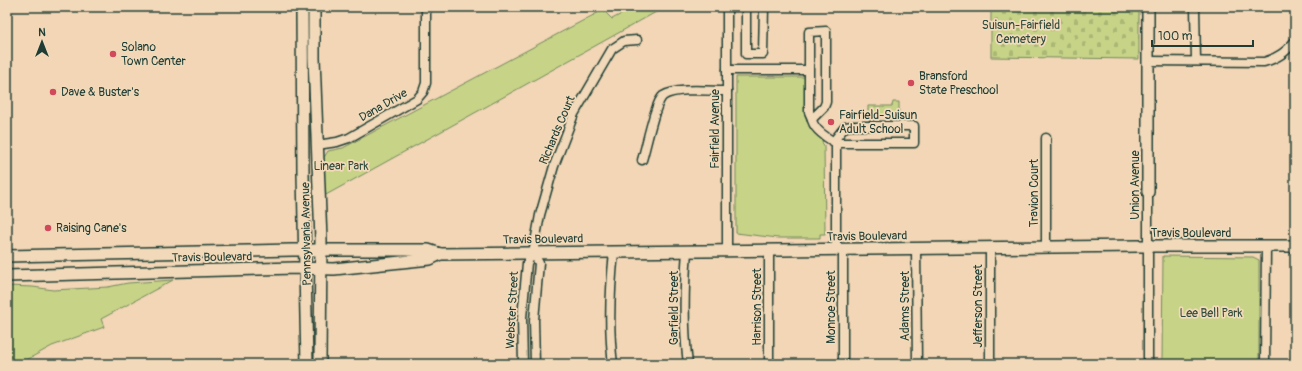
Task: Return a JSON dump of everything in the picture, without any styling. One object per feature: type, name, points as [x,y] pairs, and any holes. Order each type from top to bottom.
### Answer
[{"type":"main road","name":"Pennsylvania Avenue","points":[[302,7],[305,268],[308,364]]},
{"type":"main road","name":"Pennsylvania Avenue","points":[[314,7],[320,250],[320,364]]},
{"type":"main road","name":"Union Avenue","points":[[1148,7],[1148,192]]},
{"type":"main road","name":"Travis Boulevard","points":[[7,256],[305,250],[428,250],[440,254],[990,247],[1295,246]]},
{"type":"main road","name":"Travis Boulevard","points":[[7,276],[96,274],[168,270],[334,269],[430,259],[440,254]]},
{"type":"street","name":"Dana Drive","points":[[317,145],[337,142],[349,138],[417,99],[423,92],[426,83],[426,7]]},
{"type":"street","name":"Fairfield Avenue","points":[[727,7],[727,251]]},
{"type":"street","points":[[746,7],[746,54],[763,54],[764,7]]},
{"type":"street","points":[[1195,7],[1196,61]]},
{"type":"street","points":[[812,119],[824,107],[826,102],[826,32],[808,32],[808,112],[815,126],[836,143],[914,143],[914,126],[845,127],[836,138],[836,143]]},
{"type":"street","name":"Richards Court","points":[[533,253],[540,215],[554,166],[574,114],[612,49],[624,41],[637,40]]},
{"type":"street","points":[[1148,61],[1264,62],[1282,55],[1295,41]]},
{"type":"street","points":[[727,70],[808,70]]},
{"type":"street","points":[[642,160],[657,106],[662,97],[670,92],[727,91]]},
{"type":"street","name":"Travion Court","points":[[1046,138],[1046,247]]},
{"type":"street","name":"Monroe Street","points":[[836,143],[843,364]]},
{"type":"street","name":"Union Avenue","points":[[1148,192],[1148,364]]},
{"type":"street","points":[[1265,364],[1266,246]]},
{"type":"street","name":"Jefferson Street","points":[[990,247],[990,364]]},
{"type":"street","name":"Adams Street","points":[[916,248],[917,364]]},
{"type":"street","name":"Harrison Street","points":[[769,250],[769,364]]},
{"type":"street","name":"Garfield Street","points":[[687,251],[684,311],[688,364]]},
{"type":"street","points":[[613,364],[610,330],[610,291],[614,252]]},
{"type":"street","name":"Webster Street","points":[[523,364],[522,311],[527,263],[533,253],[539,263],[534,320],[535,364]]},
{"type":"green space","name":"Linear Park","points":[[635,7],[665,7],[324,196],[323,159],[328,151],[343,148],[603,10],[612,19]]},
{"type":"green space","name":"Suisun-Fairfield Cemetery","points":[[991,7],[1139,7],[1139,59],[991,57]]},
{"type":"green space","points":[[736,77],[806,77],[807,121],[810,127],[823,139],[822,143],[824,145],[825,234],[820,234],[820,238],[778,238],[736,233]]},
{"type":"green space","points":[[893,102],[899,102],[899,116],[868,116],[868,106],[892,106]]},
{"type":"green space","name":"Lee Bell Park","points":[[1163,256],[1253,257],[1259,260],[1259,364],[1162,364]]},
{"type":"green space","points":[[173,280],[101,319],[104,327],[52,346],[19,364],[7,364],[7,286],[33,287],[53,290],[108,287],[128,283]]},
{"type":"place","name":"Solano Town Center","points":[[113,54]]},
{"type":"place","name":"Bransford State Preschool","points":[[911,83]]},
{"type":"place","name":"Dave & Buster's","points":[[53,92]]},
{"type":"place","name":"Fairfield-Suisun Adult School","points":[[831,122]]},
{"type":"place","name":"Raising Cane's","points":[[48,228]]}]
